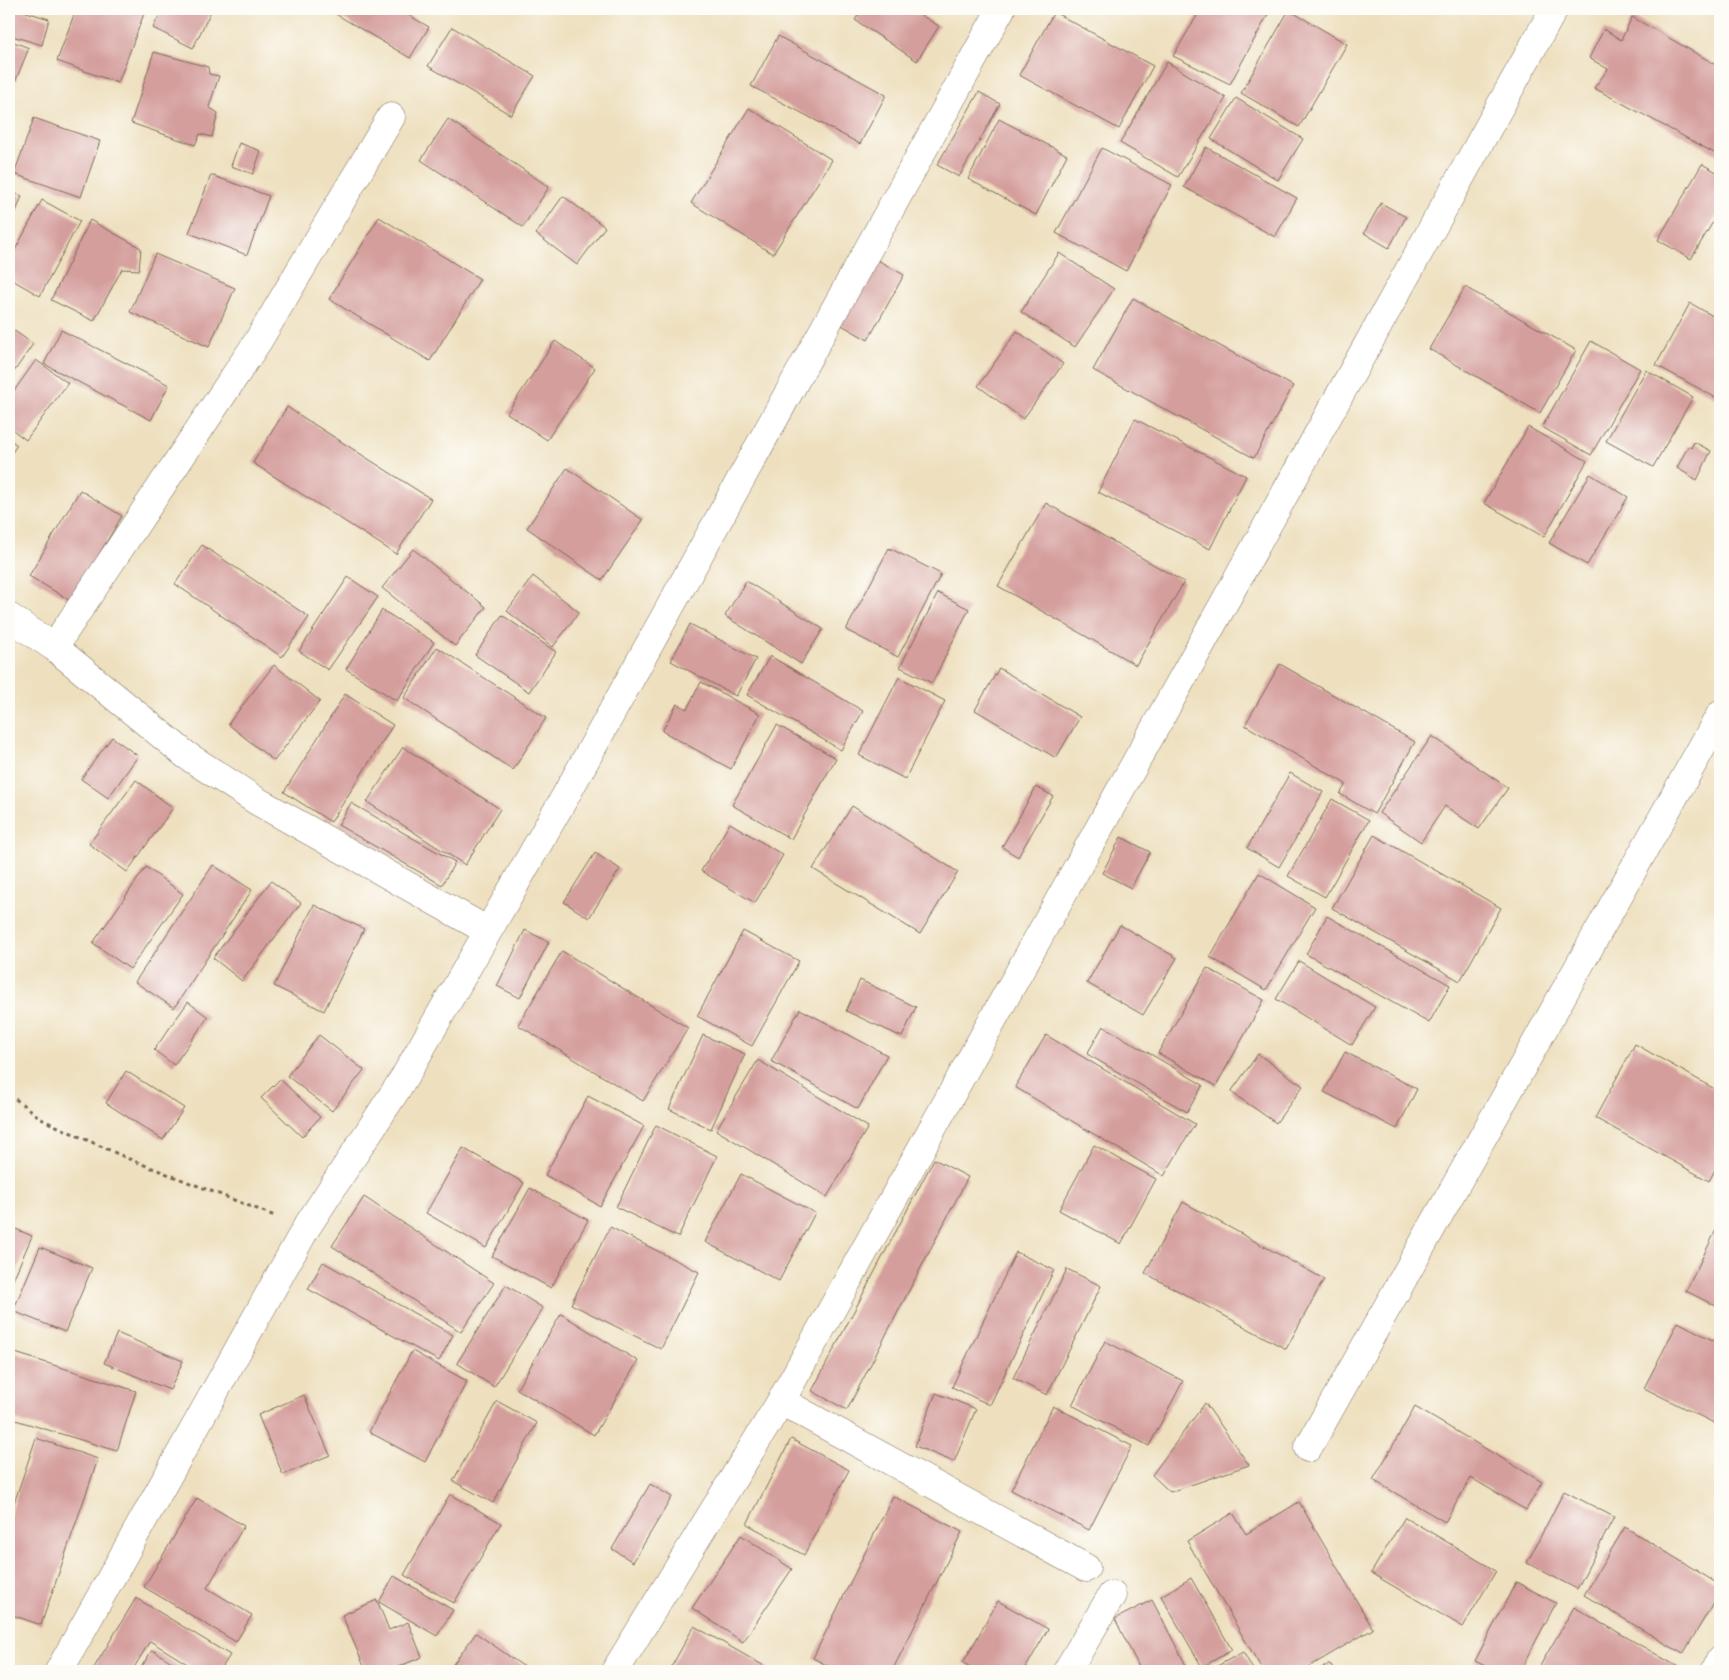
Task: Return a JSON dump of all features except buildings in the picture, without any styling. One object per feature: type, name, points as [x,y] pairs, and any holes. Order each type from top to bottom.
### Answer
[{"type":"street","points":[[59,1671],[306,1228],[404,1078],[488,931],[1001,9]]},
{"type":"street","points":[[615,1671],[781,1401],[1554,9]]},
{"type":"street","points":[[54,647],[258,341],[390,116]]},
{"type":"street","points":[[9,617],[54,647],[186,755],[257,801],[488,931]]},
{"type":"street","points":[[1308,1448],[1720,715]]},
{"type":"street","points":[[781,1401],[1086,1568]]},
{"type":"street","points":[[1067,1671],[1112,1595]]},
{"type":"street","points":[[1714,1671],[1720,1660]]},
{"type":"path","points":[[9,1094],[43,1120],[129,1159],[306,1228]]}]
